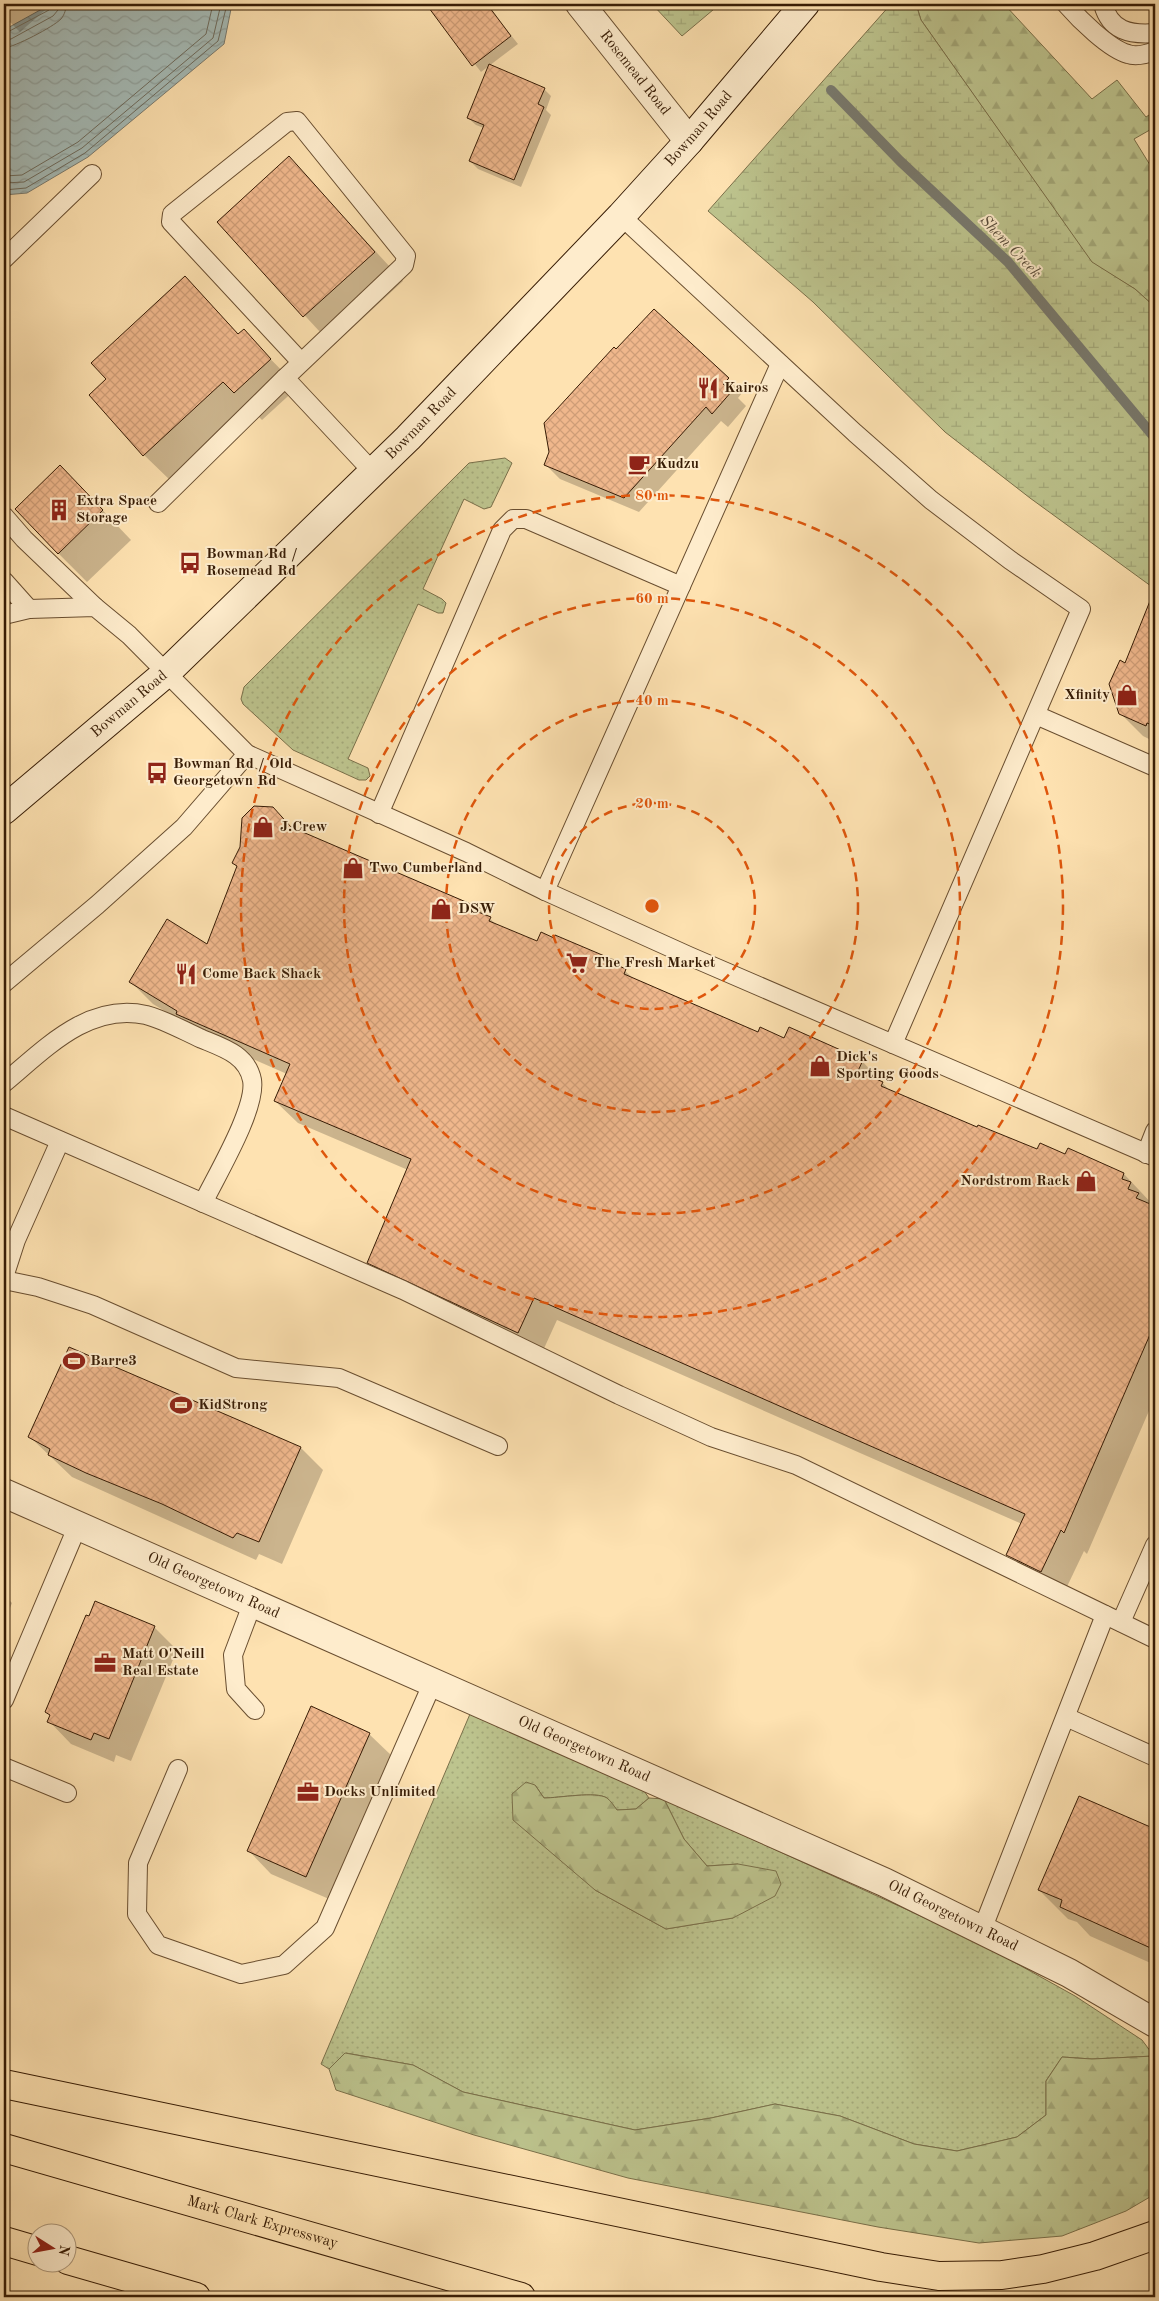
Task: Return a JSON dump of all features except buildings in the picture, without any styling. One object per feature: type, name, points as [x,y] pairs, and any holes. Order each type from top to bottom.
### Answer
[{"type":"highway","points":[[4,2084],[880,2267],[939,2276],[1002,2275],[1043,2269],[1094,2256],[1155,2235]]},
{"type":"highway","name":"Mark Clark Expressway","points":[[4,2148],[521,2297]]},
{"type":"highway","points":[[4,2241],[28,2248]]},
{"type":"highway","points":[[78,2263],[196,2297]]},
{"type":"street","name":"Rosemead Road","points":[[580,4],[689,141]]},
{"type":"street","name":"Bowman Road","points":[[4,810],[166,674],[372,471],[408,438],[621,216],[689,141],[805,4]]},
{"type":"street","name":"Old Georgetown Road","points":[[4,1493],[884,1882],[1069,1973],[1155,2023]]},
{"type":"lane","points":[[1066,4],[1112,47],[1128,55],[1143,55],[1155,51]]},
{"type":"lane","points":[[1103,4],[1106,15],[1120,29],[1138,35],[1155,33]]},
{"type":"lane","points":[[158,502],[285,378],[302,362],[404,266],[406,256],[297,121],[287,122],[172,214],[171,222],[302,362]]},
{"type":"lane","points":[[4,259],[92,174]]},
{"type":"lane","points":[[621,216],[780,364],[931,500],[1010,560],[1081,609],[893,1044]]},
{"type":"lane","points":[[545,891],[780,364]]},
{"type":"lane","points":[[285,378],[372,471]]},
{"type":"lane","points":[[4,516],[24,539],[95,607],[129,635],[247,754],[466,852],[545,891],[704,962],[1150,1155],[1155,1131]]},
{"type":"lane","points":[[378,814],[502,530],[513,519],[526,519],[681,586]]},
{"type":"lane","points":[[4,581],[29,609]]},
{"type":"lane","points":[[4,615],[29,609],[95,607]]},
{"type":"lane","points":[[1036,715],[1155,767]]},
{"type":"lane","points":[[4,983],[97,905],[184,827],[247,754]]},
{"type":"lane","points":[[4,1083],[63,1035],[94,1018],[121,1012],[147,1016],[229,1050],[244,1061],[252,1082],[247,1116],[202,1203]]},
{"type":"lane","points":[[4,1116],[403,1290],[702,1433],[796,1465],[1155,1639]]},
{"type":"lane","points":[[60,1141],[16,1240],[4,1279],[38,1286],[93,1305],[236,1368],[338,1378],[498,1446]]},
{"type":"lane","points":[[4,1700],[78,1525]]},
{"type":"lane","points":[[1121,1622],[1155,1545]]},
{"type":"lane","points":[[253,1602],[232,1655],[236,1689],[255,1710]]},
{"type":"lane","points":[[982,1930],[1105,1615]]},
{"type":"lane","points":[[178,1769],[138,1862],[137,1914],[158,1945],[241,1974],[284,1965],[325,1928],[433,1682]]},
{"type":"lane","points":[[1066,1717],[1155,1757]]},
{"type":"lane","points":[[4,1768],[67,1793]]},
{"type":"green space","points":[[652,4],[720,4],[682,36]]},
{"type":"green space","points":[[891,4],[916,4],[921,20],[1092,262],[1135,289],[1155,307],[1155,589],[1030,498],[945,432],[813,302],[708,211]]},
{"type":"green space","points":[[916,4],[1004,4],[1092,99],[1117,80],[1146,117],[1155,111],[1155,127],[1134,139],[1155,173],[1155,307],[1135,289],[1092,263],[921,20]]},
{"type":"green space","points":[[505,458],[512,463],[491,507],[484,509],[464,499],[423,589],[446,603],[443,613],[438,613],[418,604],[348,759],[368,768],[370,776],[366,780],[359,780],[293,750],[243,704],[241,699],[244,687],[469,463]]},
{"type":"green space","points":[[470,1714],[644,1791],[649,1798],[636,1809],[617,1810],[607,1798],[602,1796],[586,1795],[544,1798],[535,1785],[595,1890],[666,1929],[733,1918],[738,1864],[707,1866],[684,1839],[664,1799],[978,1942],[1075,1996],[1142,2040],[1154,2056],[1092,2059],[1062,2057],[1046,2081],[1046,2115],[1017,2137],[957,2151],[914,2144],[840,2116],[775,2104],[711,2118],[635,2130],[463,2092],[413,2065],[346,2053],[329,2069],[321,2064]]},
{"type":"green space","points":[[526,1782],[535,1785],[544,1798],[586,1795],[602,1796],[607,1798],[617,1810],[636,1809],[649,1798],[664,1799],[684,1839],[707,1866],[738,1864],[776,1871],[781,1884],[775,1896],[733,1918],[666,1929],[595,1890],[513,1820],[512,1794]]},
{"type":"green space","points":[[345,2053],[413,2065],[463,2092],[635,2130],[711,2118],[775,2104],[840,2116],[914,2144],[957,2151],[1017,2137],[1046,2115],[1046,2081],[1062,2057],[1092,2059],[1154,2056],[1155,2194],[1126,2211],[1062,2236],[979,2243],[878,2227],[628,2178],[474,2135],[336,2090],[329,2069]]},
{"type":"water","points":[[51,4],[232,4],[224,44],[88,157],[27,193],[4,195],[4,30]]},
{"type":"waterway","name":"Shem Creek","points":[[831,90],[900,161],[1008,262],[1155,438]]},
{"type":"place","name":"Kairos","points":[[708,388]]},
{"type":"place","name":"Kudzu","points":[[639,464]]},
{"type":"place","name":"Extra Space Storage","points":[[59,510]]},
{"type":"place","name":"Bowman Rd / Rosemead Rd","points":[[190,563]]},
{"type":"place","name":"Xfinity","points":[[1127,695]]},
{"type":"place","name":"Bowman Rd / Old Georgetown Rd","points":[[157,773]]},
{"type":"place","name":"J.Crew","points":[[263,827]]},
{"type":"place","name":"Two Cumberland","points":[[353,868]]},
{"type":"place","name":"DSW","points":[[441,909]]},
{"type":"place","name":"The Fresh Market","points":[[577,963]]},
{"type":"place","name":"Come Back Shack","points":[[186,974]]},
{"type":"place","name":"Dick's Sporting Goods","points":[[820,1066]]},
{"type":"place","name":"Nordstrom Rack","points":[[1086,1181]]},
{"type":"place","name":"Barre3","points":[[74,1361]]},
{"type":"place","name":"KidStrong","points":[[181,1405]]},
{"type":"place","name":"Matt O'Neill Real Estate","points":[[105,1663]]},
{"type":"place","name":"Docks Unlimited","points":[[308,1792]]}]
